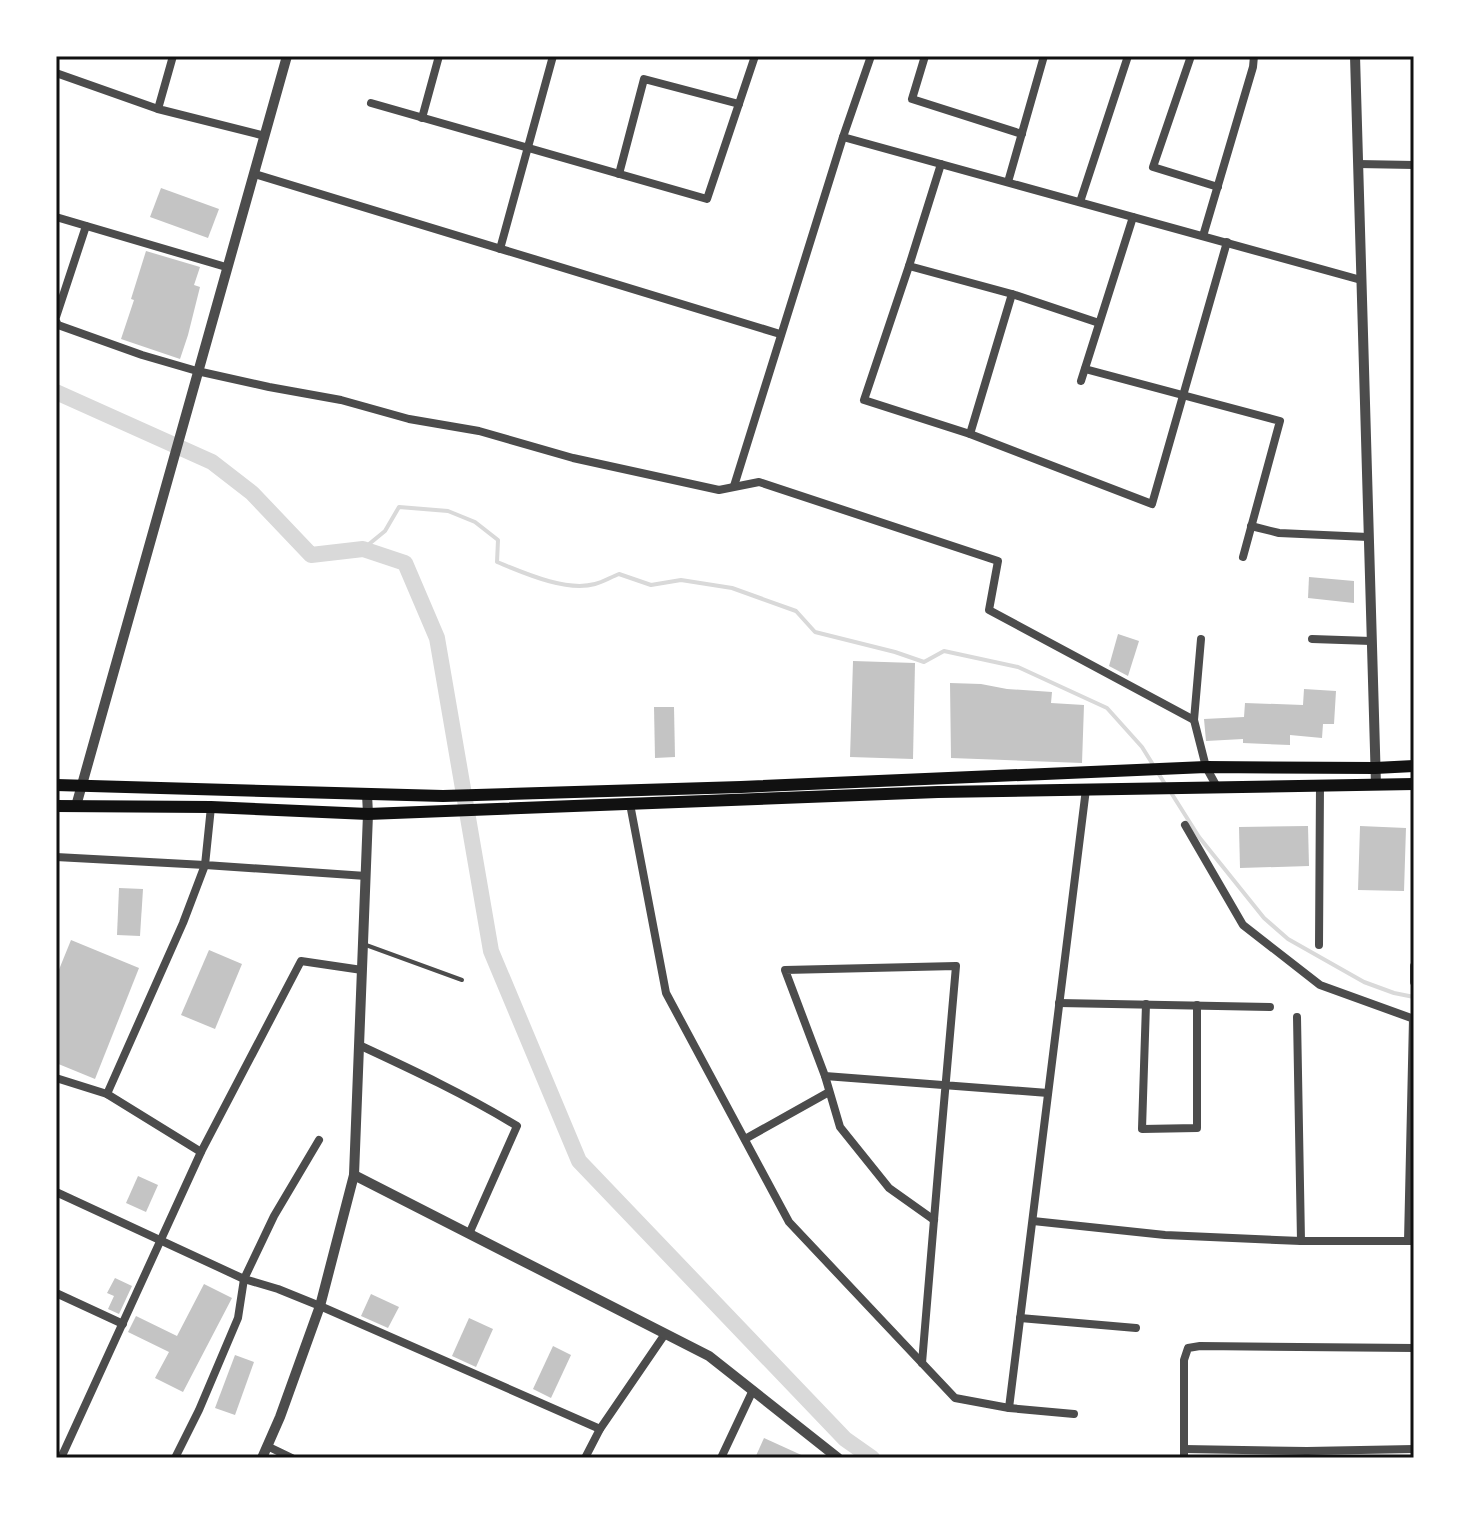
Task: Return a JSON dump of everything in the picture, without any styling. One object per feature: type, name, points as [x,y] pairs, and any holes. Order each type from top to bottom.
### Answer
[{"type":"main road","points":[[56,806],[211,807],[368,814],[630,804],[974,777],[1200,768],[1414,766]]},
{"type":"main road","points":[[1086,772],[1086,789]]},
{"type":"main road","points":[[974,777],[974,791]]},
{"type":"main road","points":[[56,785],[443,796],[1414,784]]},
{"type":"street","points":[[158,109],[173,56]]},
{"type":"street","points":[[76,806],[287,56]]},
{"type":"street","points":[[422,118],[439,56]]},
{"type":"street","points":[[500,249],[553,56]]},
{"type":"street","points":[[371,103],[707,199],[755,56]]},
{"type":"street","points":[[734,486],[871,56]]},
{"type":"street","points":[[925,56],[912,99],[1022,134]]},
{"type":"street","points":[[1008,182],[1044,56]]},
{"type":"street","points":[[1080,202],[1128,56]]},
{"type":"street","points":[[1191,56],[1153,167],[1218,187]]},
{"type":"street","points":[[1203,236],[1254,56]]},
{"type":"street","points":[[1355,56],[1376,785]]},
{"type":"street","points":[[56,73],[158,109],[265,136]]},
{"type":"street","points":[[619,174],[644,79],[739,104]]},
{"type":"street","points":[[843,137],[1361,280]]},
{"type":"street","points":[[941,164],[864,400],[970,434],[1152,504],[1227,242]]},
{"type":"street","points":[[1358,164],[1414,165]]},
{"type":"street","points":[[255,174],[780,334]]},
{"type":"street","points":[[56,217],[226,267]]},
{"type":"street","points":[[1081,381],[1133,217]]},
{"type":"street","points":[[86,226],[56,319],[58,325],[197,371],[341,400],[409,419],[479,431],[573,458],[719,490],[759,482],[998,561],[989,610],[1194,720]]},
{"type":"street","points":[[909,266],[1012,294],[1099,323]]},
{"type":"street","points":[[970,434],[1012,294]]},
{"type":"street","points":[[1085,369],[1280,421],[1243,557]]},
{"type":"street","points":[[1251,526],[1279,533],[1368,537]]},
{"type":"street","points":[[1201,639],[1194,720],[1200,768],[1217,787]]},
{"type":"street","points":[[1312,639],[1371,641]]},
{"type":"street","points":[[1319,945],[1320,785]]},
{"type":"street","points":[[1009,1408],[1086,789]]},
{"type":"street","points":[[262,1458],[320,1306],[354,1175],[367,794]]},
{"type":"street","points":[[630,804],[666,993],[789,1222],[955,1398],[1009,1408],[1074,1414]]},
{"type":"street","points":[[107,1094],[183,923],[205,865],[211,807]]},
{"type":"street","points":[[1033,1221],[1165,1235],[1301,1241],[1411,1241],[1413,1019],[1320,985],[1243,925],[1185,825]]},
{"type":"street","points":[[56,857],[366,876]]},
{"type":"street","points":[[61,1458],[201,1152],[301,961],[362,970]]},
{"type":"street","points":[[922,1363],[956,966],[785,970],[825,1076],[840,1127],[889,1188],[934,1220]]},
{"type":"street","points":[[1414,966],[1414,982]]},
{"type":"street","points":[[1059,1003],[1270,1007]]},
{"type":"street","points":[[1146,1004],[1142,1129],[1197,1128],[1197,1005]]},
{"type":"street","points":[[1297,1017],[1301,1241]]},
{"type":"street","points":[[359,1045],[427,1077],[517,1126],[469,1234]]},
{"type":"street","points":[[825,1076],[1048,1093]]},
{"type":"street","points":[[56,1078],[107,1094],[201,1152]]},
{"type":"street","points":[[745,1139],[829,1092]]},
{"type":"street","points":[[175,1458],[238,1318],[244,1279],[274,1216],[319,1140]]},
{"type":"street","points":[[354,1175],[709,1356],[838,1458]]},
{"type":"street","points":[[56,1192],[244,1279],[320,1306],[600,1429]]},
{"type":"street","points":[[56,1293],[123,1324]]},
{"type":"street","points":[[1020,1318],[1136,1328]]},
{"type":"street","points":[[585,1458],[600,1429],[665,1334]]},
{"type":"street","points":[[1414,1348],[1188,1348],[1184,1360],[1184,1454],[1307,1454],[1414,1449]]},
{"type":"street","points":[[721,1458],[753,1390]]},
{"type":"street","points":[[267,1446],[292,1458]]},
{"type":"street","points":[[818,1458],[826,1447]]},
{"type":"lane","points":[[363,944],[462,980]]},
{"type":"building","points":[[161,188],[219,209],[208,238],[150,217]]},
{"type":"building","points":[[146,251],[200,267],[194,285],[200,287],[180,359],[121,339]]},
{"type":"building","points":[[1309,577],[1354,581],[1354,603],[1308,598]]},
{"type":"building","points":[[1118,634],[1139,641],[1128,676],[1109,666]]},
{"type":"building","points":[[853,661],[915,663],[913,759],[850,757]]},
{"type":"building","points":[[950,683],[1052,692],[1051,703],[1084,705],[1082,763],[951,758]]},
{"type":"building","points":[[1304,689],[1336,691],[1334,724],[1323,724],[1322,738],[1290,735],[1290,745],[1243,743],[1243,739],[1206,741],[1204,719],[1244,717],[1245,703],[1303,705]]},
{"type":"building","points":[[654,707],[674,707],[675,757],[655,758]]},
{"type":"building","points":[[1308,826],[1309,866],[1240,868],[1239,827]]},
{"type":"building","points":[[1360,826],[1406,828],[1404,891],[1358,890]]},
{"type":"building","points":[[119,888],[143,889],[140,936],[117,935]]},
{"type":"building","points":[[71,940],[139,968],[95,1079],[56,1063],[56,977]]},
{"type":"building","points":[[209,950],[242,964],[215,1029],[181,1015]]},
{"type":"building","points":[[138,1176],[158,1185],[146,1212],[126,1203]]},
{"type":"building","points":[[115,1278],[132,1286],[119,1314],[108,1309],[114,1296],[107,1293]]},
{"type":"building","points":[[204,1284],[232,1298],[183,1392],[155,1378],[169,1352],[128,1332],[136,1316],[177,1336]]},
{"type":"building","points":[[371,1294],[399,1307],[388,1328],[361,1316]]},
{"type":"building","points":[[469,1318],[493,1329],[476,1367],[452,1356]]},
{"type":"building","points":[[553,1346],[571,1355],[551,1398],[533,1389]]},
{"type":"building","points":[[235,1355],[254,1362],[235,1415],[215,1408]]},
{"type":"building","points":[[764,1438],[808,1458],[755,1458]]},
{"type":"waterway","points":[[56,392],[212,462],[252,493],[311,555],[363,549],[405,563],[437,638],[491,951],[579,1161],[845,1439],[872,1458]]},
{"type":"waterway","points":[[363,549],[385,531],[399,507],[448,511],[475,522],[498,540],[497,562],[545,580],[584,586],[619,574],[651,585],[681,580],[732,588],[796,611],[815,632],[924,662],[944,651],[1018,667],[1107,708],[1142,747],[1165,784]]},
{"type":"waterway","points":[[1170,791],[1199,837],[1264,918],[1288,939],[1364,982],[1414,997]]}]
